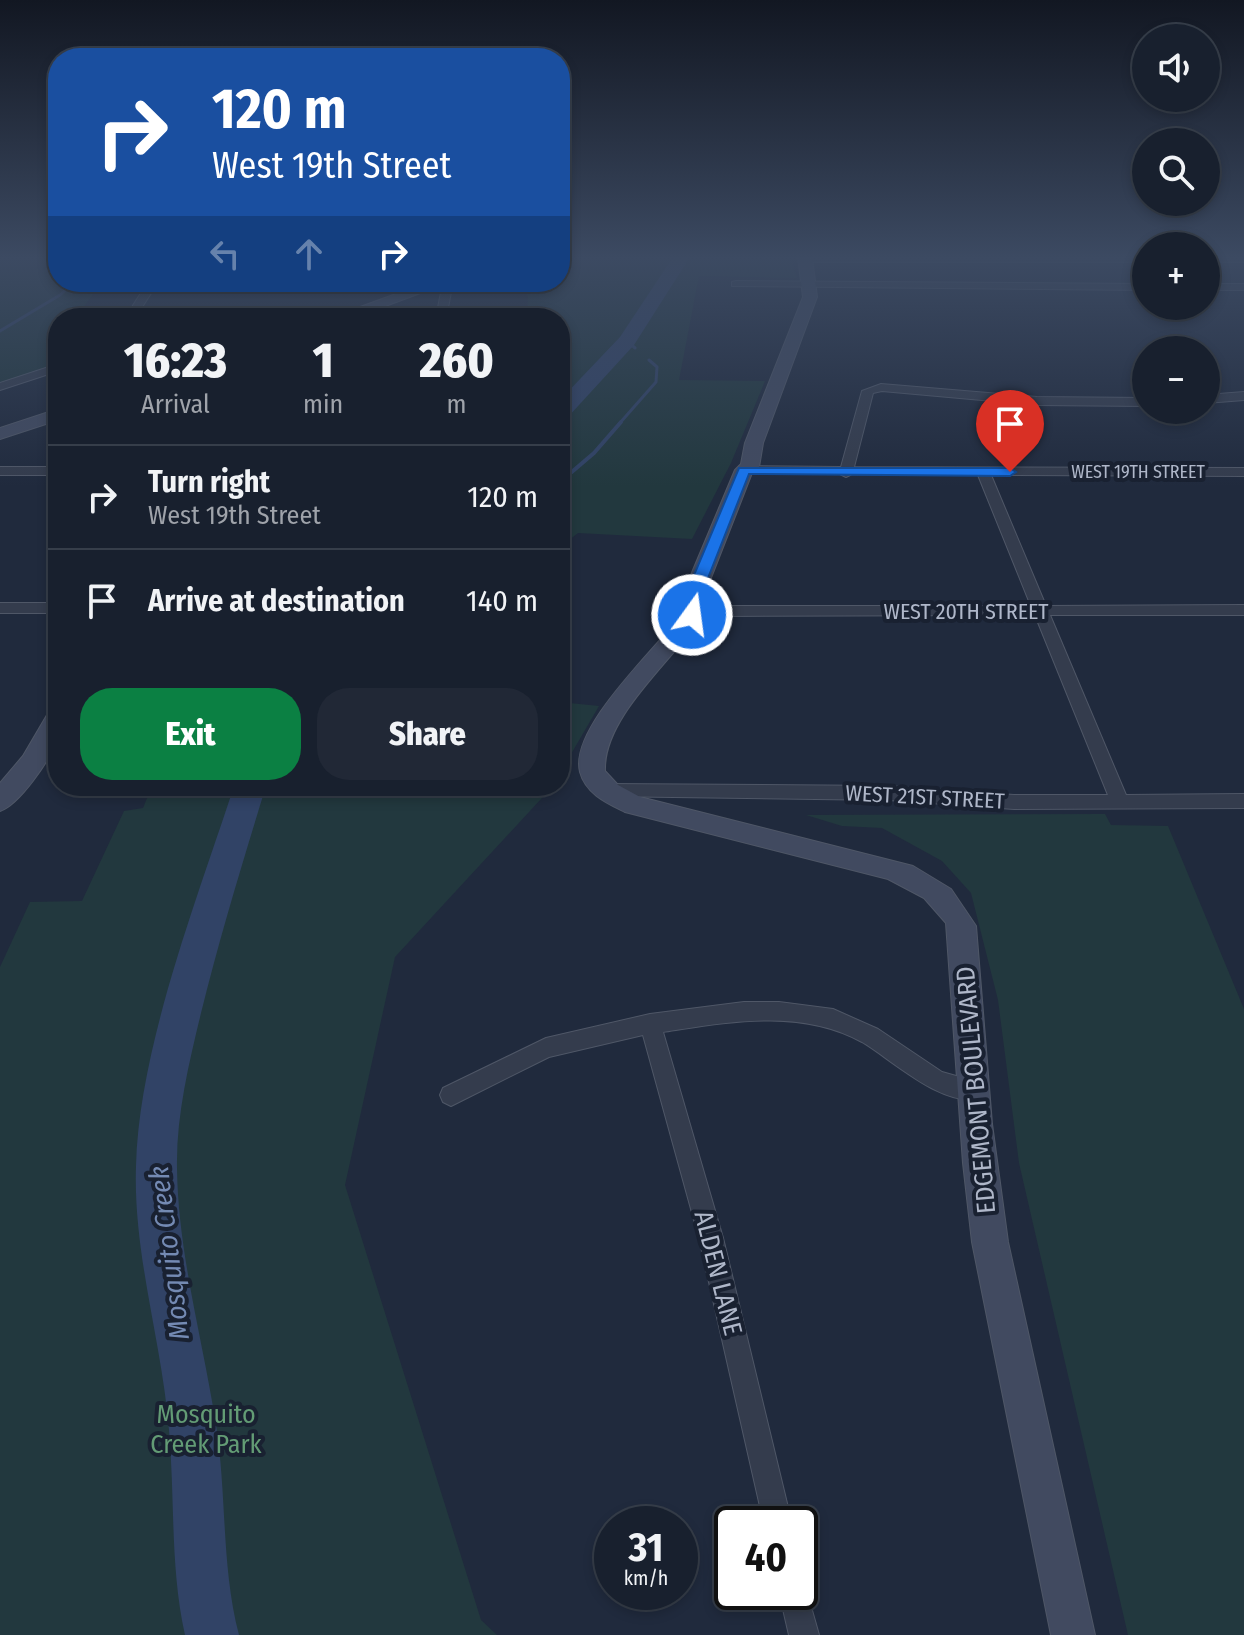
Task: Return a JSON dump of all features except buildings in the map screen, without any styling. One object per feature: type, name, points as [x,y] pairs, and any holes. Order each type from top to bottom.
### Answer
[{"type":"street","points":[[607,791],[591,770],[593,746],[669,641],[684,629],[692,615],[689,606],[744,470],[750,467],[754,443],[797,333]]},
{"type":"street","points":[[0,387],[48,370]]},
{"type":"street","points":[[846,473],[868,391],[881,387],[1037,401],[1132,402]]},
{"type":"street","points":[[1220,398],[1244,396]]},
{"type":"street","points":[[0,434],[48,417]]},
{"type":"street","name":"WEST 19TH STREET","points":[[744,470],[846,473],[1244,472]]},
{"type":"street","points":[[0,471],[48,471]]},
{"type":"street","points":[[984,473],[1120,802]]},
{"type":"street","name":"WEST 20TH STREET","points":[[689,606],[720,611],[1244,610]]},
{"type":"street","points":[[0,608],[48,608]]},
{"type":"street","points":[[0,801],[32,763],[48,734]]},
{"type":"street","name":"WEST 21ST STREET","points":[[607,791],[888,793],[1014,802],[1244,801]]},
{"type":"street","name":"EDGEMONT BOULEVARD","points":[[607,791],[634,805],[892,869],[917,878],[942,894],[962,926],[973,1090],[990,1243],[1056,1540],[1073,1635]]},
{"type":"street","points":[[451,1095],[546,1048],[650,1024],[744,1011],[779,1011],[833,1019],[870,1036],[937,1081],[973,1090]]},
{"type":"street","name":"ALDEN LANE","points":[[650,1024],[711,1238],[774,1506]]},
{"type":"street","points":[[798,1610],[804,1635]]},
{"type":"green space","points":[[0,333],[48,333],[48,368],[0,384]]},
{"type":"green space","points":[[570,333],[688,333],[679,380],[765,381],[731,463],[692,539],[578,533],[570,539]]},
{"type":"green space","points":[[570,703],[599,706],[570,756]]},
{"type":"green space","name":"Mosquito Creek Park","points":[[148,796],[544,796],[395,957],[345,1185],[481,1620],[497,1635],[0,1635],[0,967],[30,902],[82,901],[124,811],[143,808]]},
{"type":"green space","points":[[1105,814],[1111,825],[1168,826],[1244,1009],[1244,1635],[1128,1635],[1019,1163],[998,1000],[971,893],[942,861],[882,828],[842,826],[806,815]]},
{"type":"waterway","name":"Mosquito Creek","points":[[570,401],[632,333]]},
{"type":"waterway","points":[[627,341],[635,348]]},
{"type":"waterway","points":[[619,424],[656,382],[657,367],[649,360]]},
{"type":"waterway","points":[[570,473],[594,453],[621,422]]},
{"type":"waterway","name":"Mosquito Creek","points":[[212,1635],[203,1597],[193,1428],[161,1237],[156,1168],[159,1123],[174,1047],[200,946],[247,796]]},
{"type":"route","points":[[692,615],[689,606],[744,470],[773,473],[1010,472]]}]
